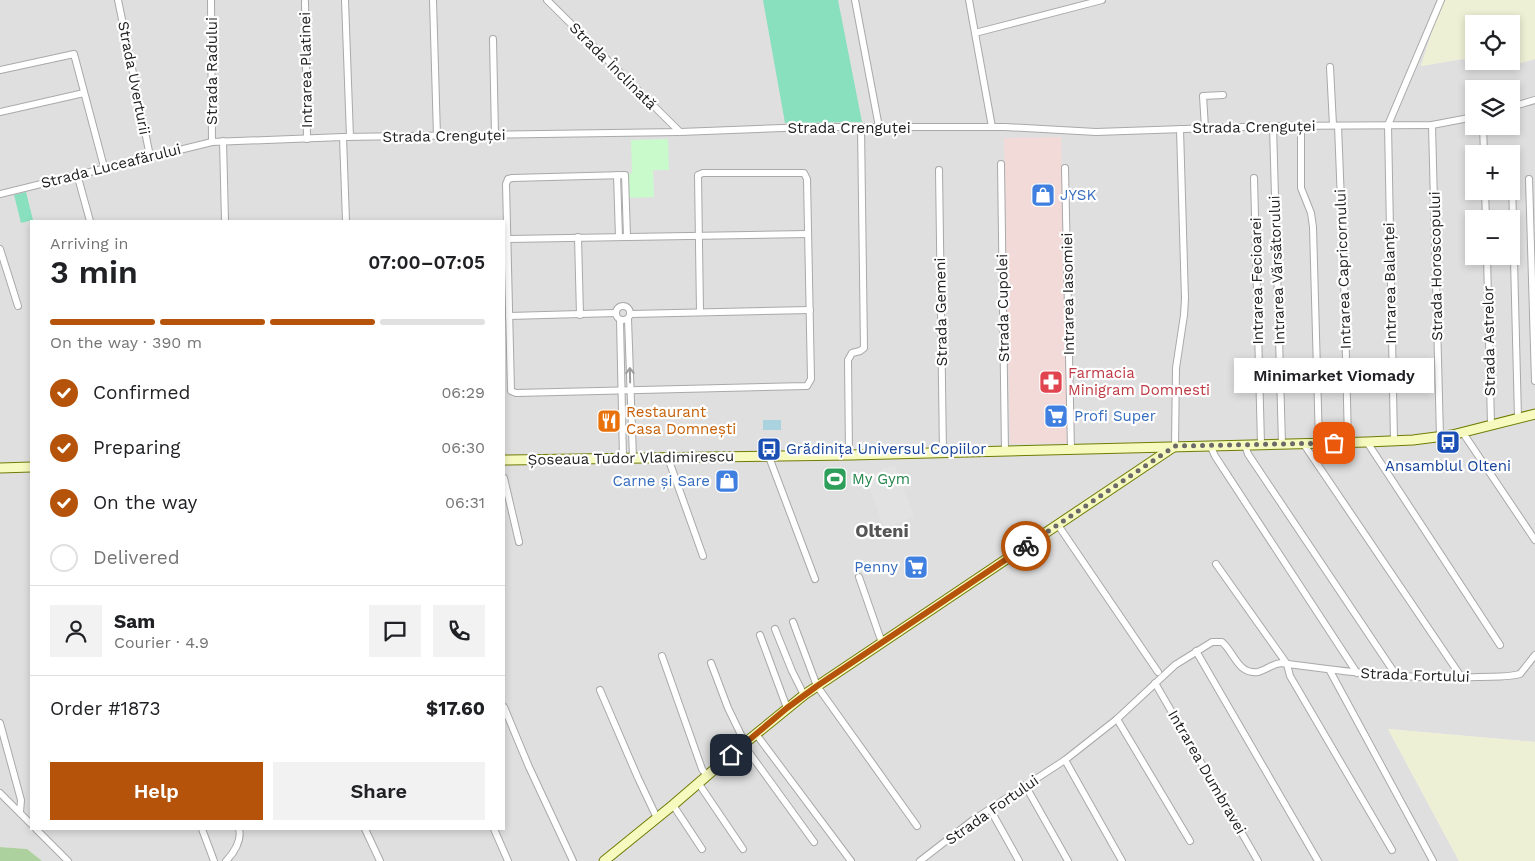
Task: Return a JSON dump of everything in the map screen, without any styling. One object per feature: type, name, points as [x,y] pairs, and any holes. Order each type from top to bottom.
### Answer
[{"type":"main road","name":"Șoseaua Tudor Vladimirescu","points":[[505,460],[1006,452],[1394,441],[1440,437],[1535,415]]},
{"type":"main road","points":[[604,861],[804,695],[1175,446]]},
{"type":"main road","points":[[0,468],[30,467]]},
{"type":"street","name":"Strada Uverturii","points":[[118,0],[150,156]]},
{"type":"street","name":"Strada Radului","points":[[211,0],[212,142]]},
{"type":"street","points":[[345,0],[346,220]]},
{"type":"street","points":[[433,0],[437,136]]},
{"type":"street","name":"Strada Înclinată","points":[[547,0],[680,132]]},
{"type":"street","points":[[855,0],[878,127]]},
{"type":"street","points":[[968,0],[992,128]]},
{"type":"street","points":[[975,33],[1102,0]]},
{"type":"street","points":[[1388,125],[1441,0]]},
{"type":"street","name":"Intrarea Platinei","points":[[305,2],[307,138]]},
{"type":"street","points":[[493,39],[495,136]]},
{"type":"street","points":[[0,70],[74,54],[104,167]]},
{"type":"street","name":"Intrarea Capricornului","points":[[1330,67],[1336,125],[1344,277],[1348,442]]},
{"type":"street","points":[[0,112],[84,93]]},
{"type":"street","points":[[1205,128],[1203,96],[1223,95]]},
{"type":"street","points":[[1520,104],[1535,100]]},
{"type":"street","name":"Strada Crenguței","points":[[223,142],[347,137],[495,136],[861,127],[992,128],[1096,132],[1273,126],[1432,125],[1465,119]]},
{"type":"street","name":"Intrarea Balanței","points":[[1388,125],[1394,441]]},
{"type":"street","name":"Strada Horoscopului","points":[[1432,125],[1440,437]]},
{"type":"street","name":"Intrarea Vărsătorului","points":[[1273,126],[1282,444]]},
{"type":"street","points":[[1301,126],[1301,188],[1311,213],[1313,227],[1319,443]]},
{"type":"street","points":[[849,455],[848,360],[852,353],[864,348],[861,127]]},
{"type":"street","points":[[1175,446],[1176,368],[1185,298],[1180,129]]},
{"type":"street","name":"Strada Luceafărului","points":[[0,194],[150,156],[212,142],[223,142]]},
{"type":"street","name":"Strada Radului","points":[[223,142],[225,220]]},
{"type":"street","name":"Strada Cupolei","points":[[1001,164],[1006,452]]},
{"type":"street","name":"Intrarea Iasomiei","points":[[1065,168],[1071,450]]},
{"type":"street","name":"Strada Gemeni","points":[[938,170],[943,453]]},
{"type":"street","points":[[627,236],[626,175],[512,178],[508,180],[506,184],[510,389],[513,393],[808,386],[811,379],[810,310],[806,176],[804,173],[699,173],[697,177],[700,312]]},
{"type":"street","points":[[77,174],[90,220]]},
{"type":"street","points":[[617,175],[619,237]]},
{"type":"street","name":"Intrarea Fecioarei","points":[[1254,178],[1261,444]]},
{"type":"street","points":[[1529,179],[1535,381]]},
{"type":"street","points":[[1512,200],[1518,418]]},
{"type":"street","points":[[507,239],[808,234]]},
{"type":"street","points":[[578,237],[580,315]]},
{"type":"street","points":[[0,249],[3,269],[18,306]]},
{"type":"street","name":"Strada Astrelor","points":[[1486,265],[1491,425]]},
{"type":"street","points":[[616,313],[618,308],[624,306],[628,308],[633,458]]},
{"type":"street","points":[[620,320],[629,316],[700,312],[810,310]]},
{"type":"street","points":[[509,316],[616,313]]},
{"type":"street","points":[[616,313],[620,320],[623,458]]},
{"type":"street","points":[[620,356],[630,355]]},
{"type":"street","points":[[1463,432],[1535,540]]},
{"type":"street","points":[[1367,442],[1500,645]]},
{"type":"street","points":[[1303,443],[1462,678]]},
{"type":"street","points":[[1245,444],[1248,454],[1396,675]]},
{"type":"street","points":[[1210,446],[1357,673]]},
{"type":"street","points":[[769,457],[815,580]]},
{"type":"street","points":[[668,458],[704,556]]},
{"type":"street","points":[[505,482],[519,542]]},
{"type":"street","points":[[1058,525],[1158,672]]},
{"type":"street","points":[[1216,564],[1287,664],[1290,676],[1392,850]]},
{"type":"street","points":[[859,577],[882,643]]},
{"type":"street","points":[[793,622],[817,686],[917,826]]},
{"type":"street","points":[[775,629],[804,695]]},
{"type":"street","points":[[760,635],[787,708]]},
{"type":"street","name":"Strada Fortului","points":[[920,861],[990,809],[1065,760],[1117,719],[1168,671],[1212,642],[1222,642],[1240,666],[1251,672],[1262,671],[1277,664],[1287,664],[1357,673],[1462,678],[1505,676],[1520,674],[1535,655]]},
{"type":"street","points":[[1196,651],[1318,861]]},
{"type":"street","points":[[662,656],[702,769],[707,776]]},
{"type":"street","points":[[712,663],[730,714],[744,744],[814,842]]},
{"type":"street","points":[[1330,671],[1434,861]]},
{"type":"street","name":"Intrarea Dumbravei","points":[[1155,683],[1258,861]]},
{"type":"street","points":[[600,690],[657,818]]},
{"type":"street","points":[[505,708],[529,767],[574,861]]},
{"type":"street","points":[[1117,719],[1190,841]]},
{"type":"street","points":[[0,723],[21,800],[20,812]]},
{"type":"street","points":[[756,734],[851,861]]},
{"type":"street","points":[[1065,760],[1122,861]]},
{"type":"street","points":[[699,784],[743,849]]},
{"type":"street","points":[[1025,785],[1068,861]]},
{"type":"street","points":[[0,793],[30,823]]},
{"type":"street","points":[[673,805],[702,849]]},
{"type":"street","points":[[990,809],[1019,861]]},
{"type":"street","points":[[37,830],[68,861]]},
{"type":"street","points":[[202,830],[214,861]]},
{"type":"street","points":[[226,861],[238,843],[240,836],[238,830]]},
{"type":"street","points":[[365,830],[380,861]]},
{"type":"street","points":[[494,830],[508,861]]},
{"type":"shaded area","points":[[0,0],[1442,0],[1421,66],[1462,59],[1465,60],[1465,70],[1520,70],[1520,63],[1535,59],[1535,742],[1388,729],[1459,861],[42,861],[27,849],[0,847]]},
{"type":"shaded area","points":[[1061,137],[1068,443],[1010,444],[1004,138]]},
{"type":"shaded area","points":[[895,465],[914,517],[884,528],[865,476]]},
{"type":"green space","points":[[763,0],[838,0],[862,122],[785,123]]},
{"type":"green space","points":[[1442,0],[1535,0],[1535,59],[1520,63],[1520,15],[1465,15],[1465,60],[1421,66]]},
{"type":"green space","points":[[668,139],[669,170],[653,170],[654,197],[628,198],[627,174],[632,173],[631,140]]},
{"type":"green space","points":[[26,192],[33,220],[21,223],[14,195]]},
{"type":"green space","points":[[1388,729],[1535,742],[1535,861],[1459,861]]},
{"type":"green space","points":[[0,847],[27,849],[42,861],[0,861]]},
{"type":"water","points":[[763,420],[781,420],[781,430],[763,430]]},
{"type":"way so far","points":[[1026,546],[1175,446],[1334,443]]},
{"type":"place","name":"JYSK","points":[[1043,195]]},
{"type":"place","name":"Farmacia Minigram Domnesti","points":[[1051,382]]},
{"type":"place","name":"Profi Super","points":[[1056,416]]},
{"type":"place","name":"Restaurant Casa Domnești","points":[[609,421]]},
{"type":"place","name":"Ansamblul Olteni","points":[[1448,442]]},
{"type":"place","name":"Minimarket Viomady","points":[[1334,443]]},
{"type":"place","name":"Grădinița Universul Copiilor","points":[[769,449]]},
{"type":"place","name":"My Gym","points":[[835,479]]},
{"type":"place","name":"Carne și Sare","points":[[727,481]]},
{"type":"place","name":"Penny","points":[[916,567]]},
{"type":"district","name":"Olteni","points":[[882,531]]},
{"type":"route","points":[[731,755],[787,708],[817,686],[1026,546]]}]
